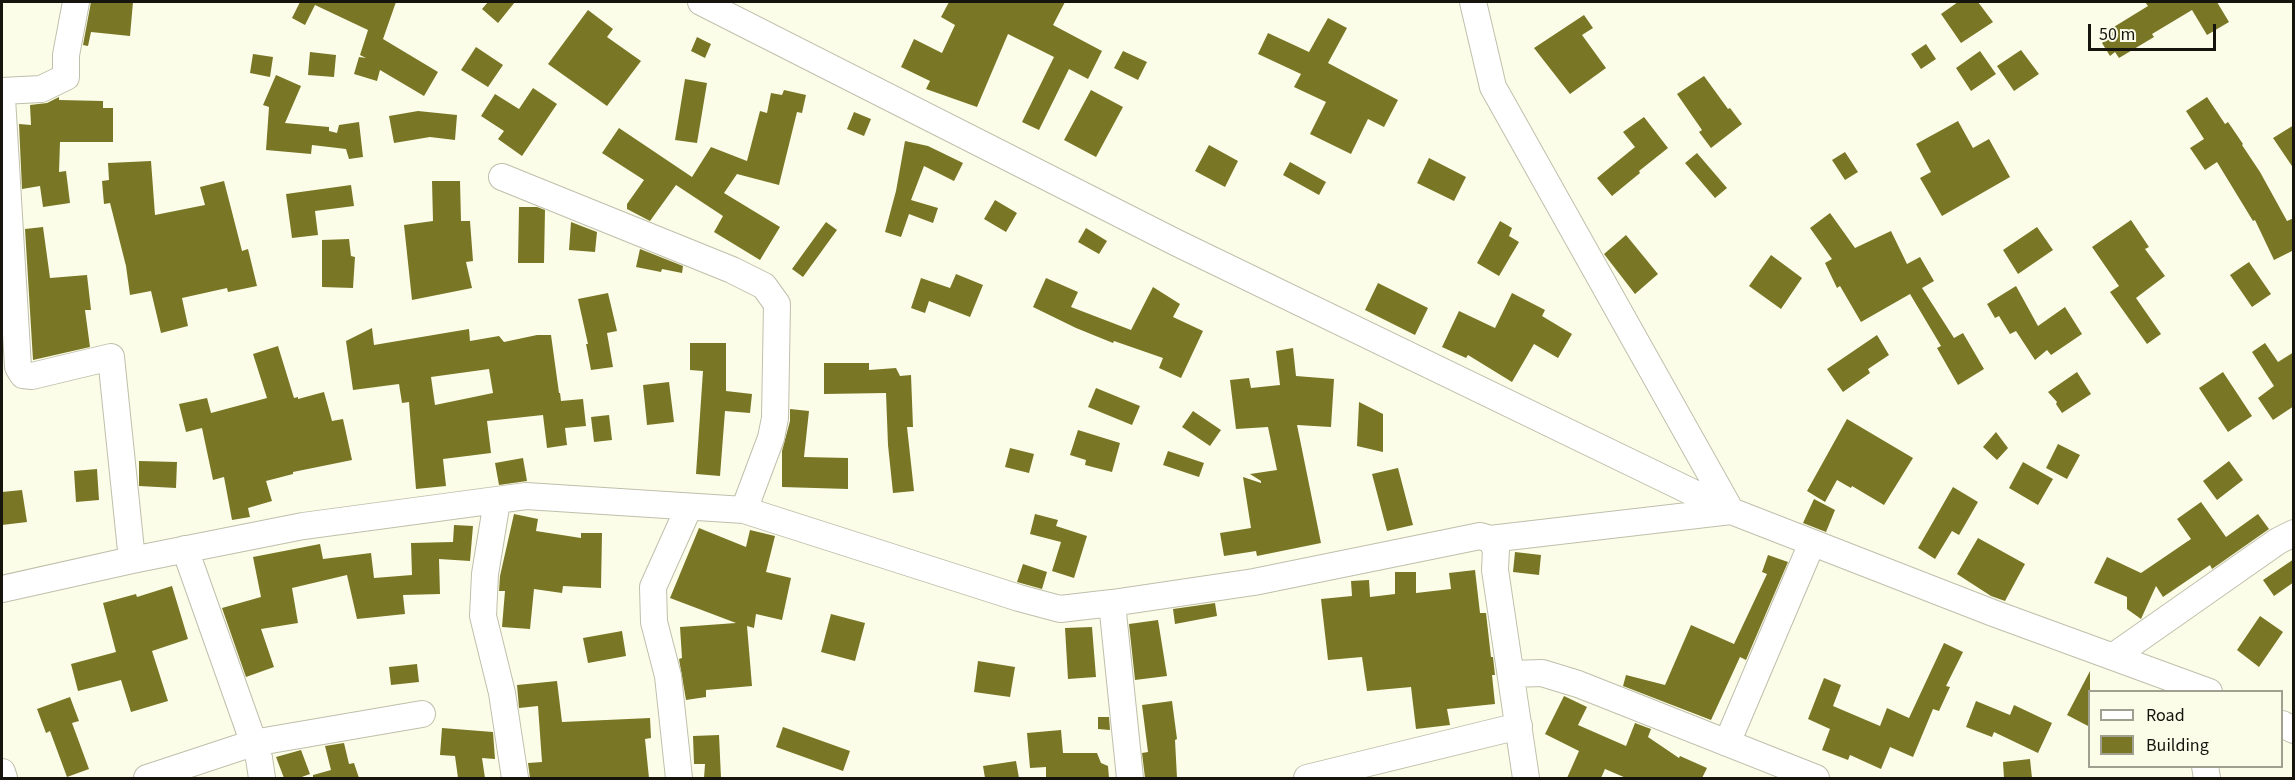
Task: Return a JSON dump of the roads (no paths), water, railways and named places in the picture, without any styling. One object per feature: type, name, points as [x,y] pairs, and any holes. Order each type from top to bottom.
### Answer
[{"type":"street","points":[[2,91],[41,89],[66,77],[66,55],[76,2]]},
{"type":"street","points":[[701,2],[1177,243],[1731,511],[1993,613],[2198,689]]},
{"type":"street","points":[[1473,2],[1493,87],[1731,511]]},
{"type":"street","points":[[2,99],[18,367],[23,375],[32,376],[111,357],[132,560]]},
{"type":"street","points":[[502,177],[732,270],[764,286],[777,304],[775,418],[771,438],[744,510]]},
{"type":"street","points":[[2,589],[303,526],[526,496],[744,510],[1060,609],[1254,582],[1465,538],[1480,536],[1490,539],[1731,511]]},
{"type":"street","points":[[497,501],[485,574],[483,616],[502,693],[515,778]]},
{"type":"street","points":[[679,778],[668,676],[654,622],[653,587],[689,507]]},
{"type":"street","points":[[2114,656],[2278,541],[2294,533]]},
{"type":"street","points":[[1490,539],[1496,549],[1495,570],[1526,778]]},
{"type":"street","points":[[1728,743],[1812,543]]},
{"type":"street","points":[[185,549],[259,758],[262,778]]},
{"type":"street","points":[[1112,603],[1130,778]]},
{"type":"street","points":[[1511,674],[1542,673],[1578,684],[1816,778]]},
{"type":"street","points":[[147,778],[253,743],[422,714]]},
{"type":"street","points":[[1306,778],[1519,726]]},
{"type":"street","points":[[2,772],[4,778]]}]
